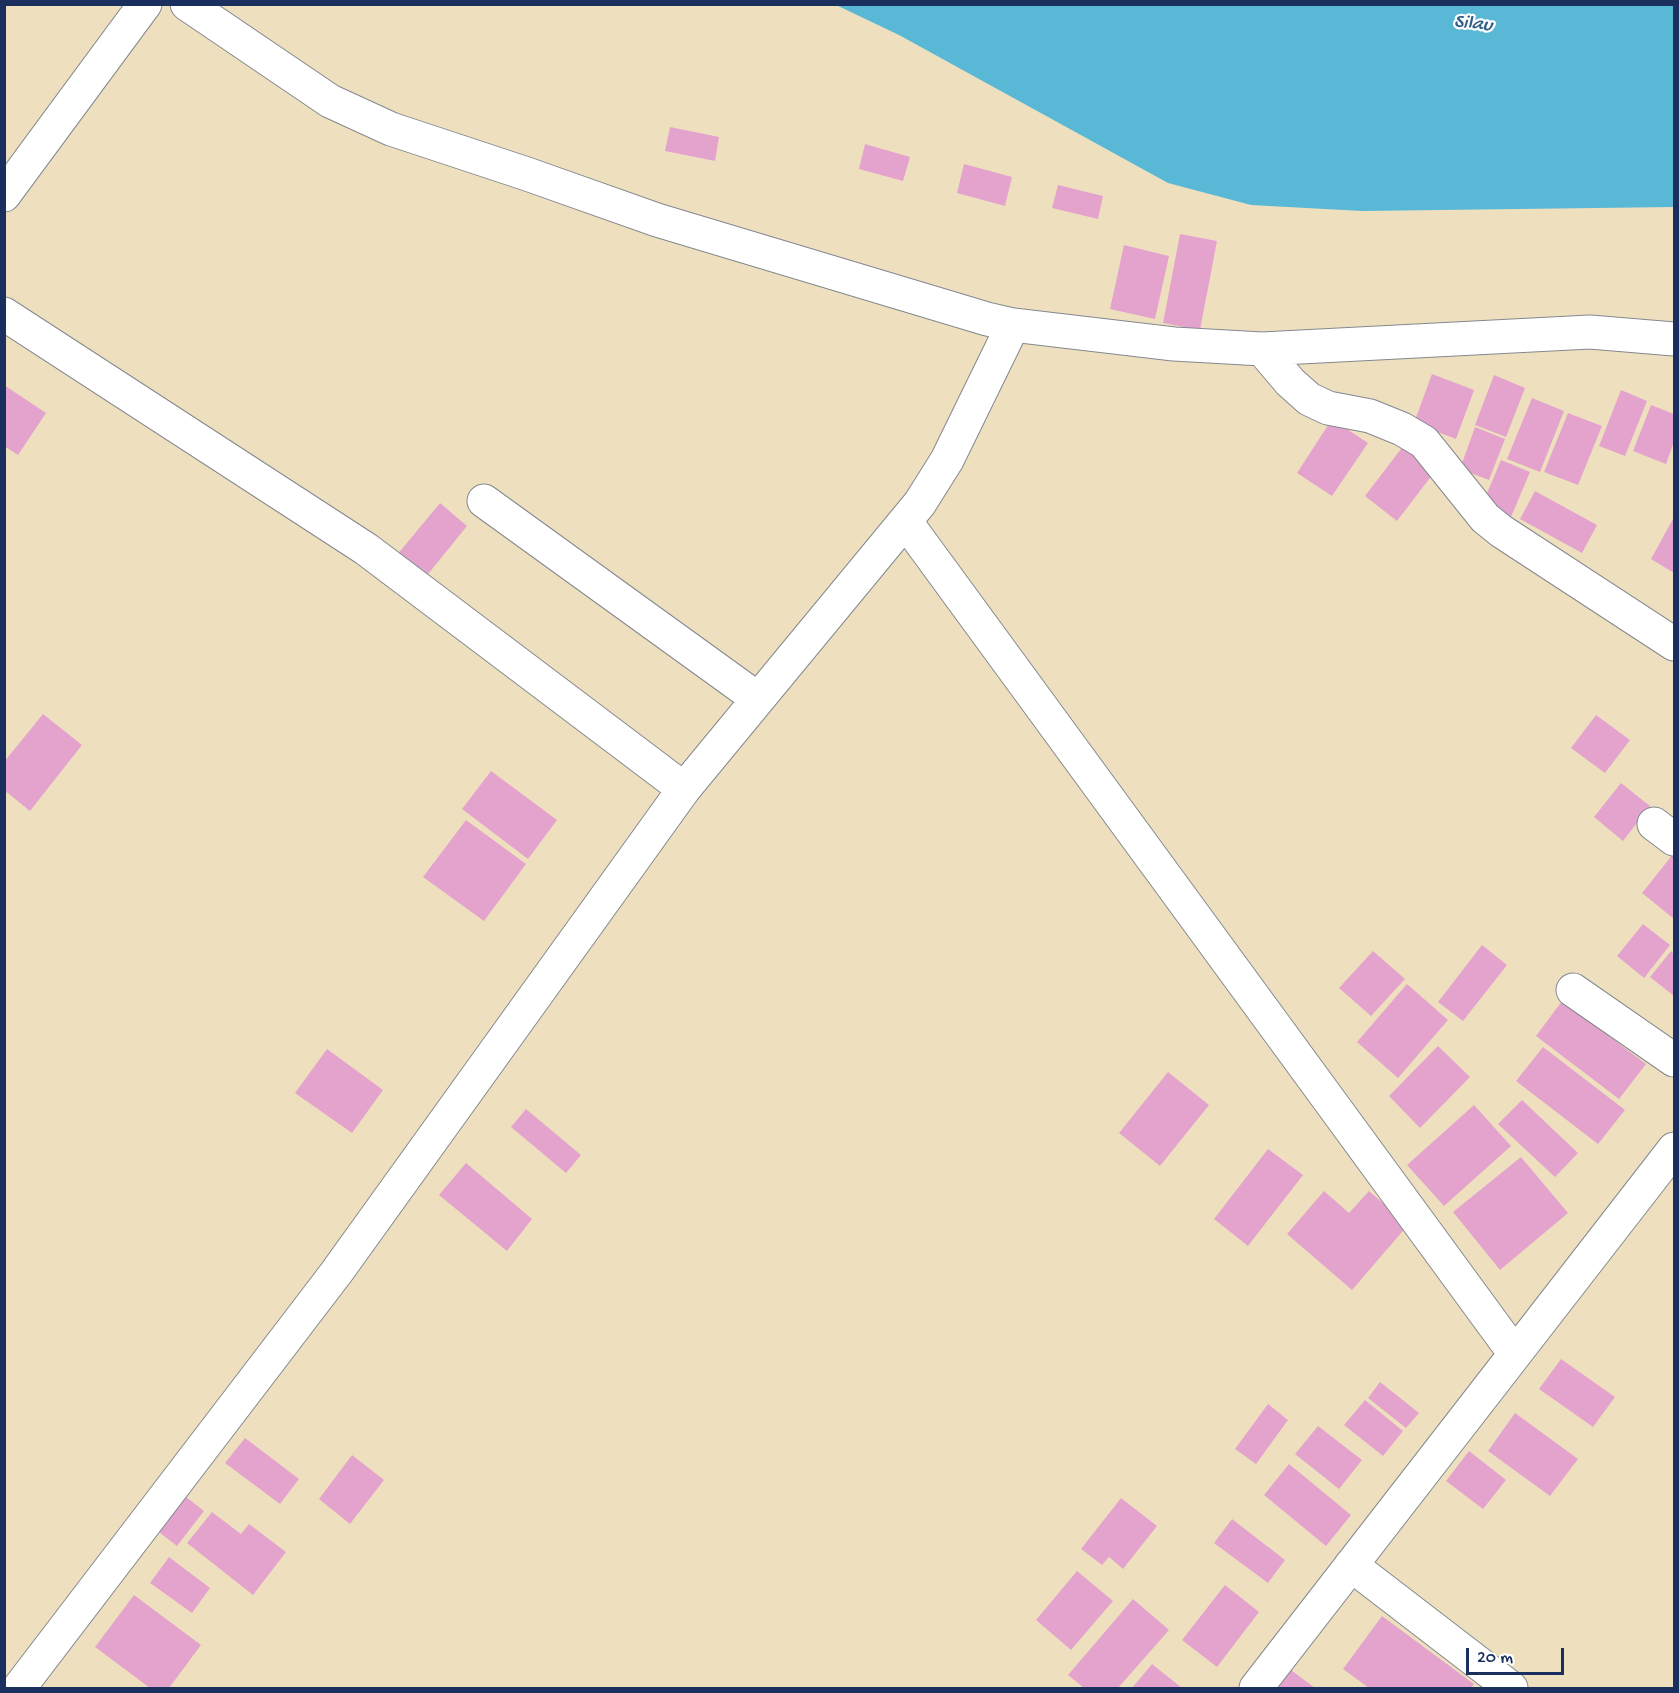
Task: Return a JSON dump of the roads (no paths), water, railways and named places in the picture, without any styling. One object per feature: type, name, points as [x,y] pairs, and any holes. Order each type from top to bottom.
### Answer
[{"type":"street","points":[[4,195],[145,4]]},
{"type":"street","points":[[187,4],[330,101],[391,129],[657,220],[975,316],[1013,325],[1174,344],[1262,349],[1590,332],[1674,339]]},
{"type":"street","points":[[4,314],[366,549],[684,789]]},
{"type":"street","points":[[19,1689],[336,1273],[684,789],[920,504],[947,460],[1013,325]]},
{"type":"street","points":[[1262,349],[1290,382],[1309,399],[1328,408],[1370,417],[1402,429],[1424,442],[1485,518],[1501,531],[1674,644]]},
{"type":"street","points":[[484,501],[758,699]]},
{"type":"street","points":[[906,522],[1515,1354]]},
{"type":"street","points":[[1573,990],[1674,1060]]},
{"type":"street","points":[[1256,1689],[1674,1149]]},
{"type":"street","points":[[1351,1565],[1512,1689]]},
{"type":"water","name":"Silau","points":[[836,5],[1674,5],[1674,207],[1362,211],[1251,205],[1168,183],[899,35]]}]
